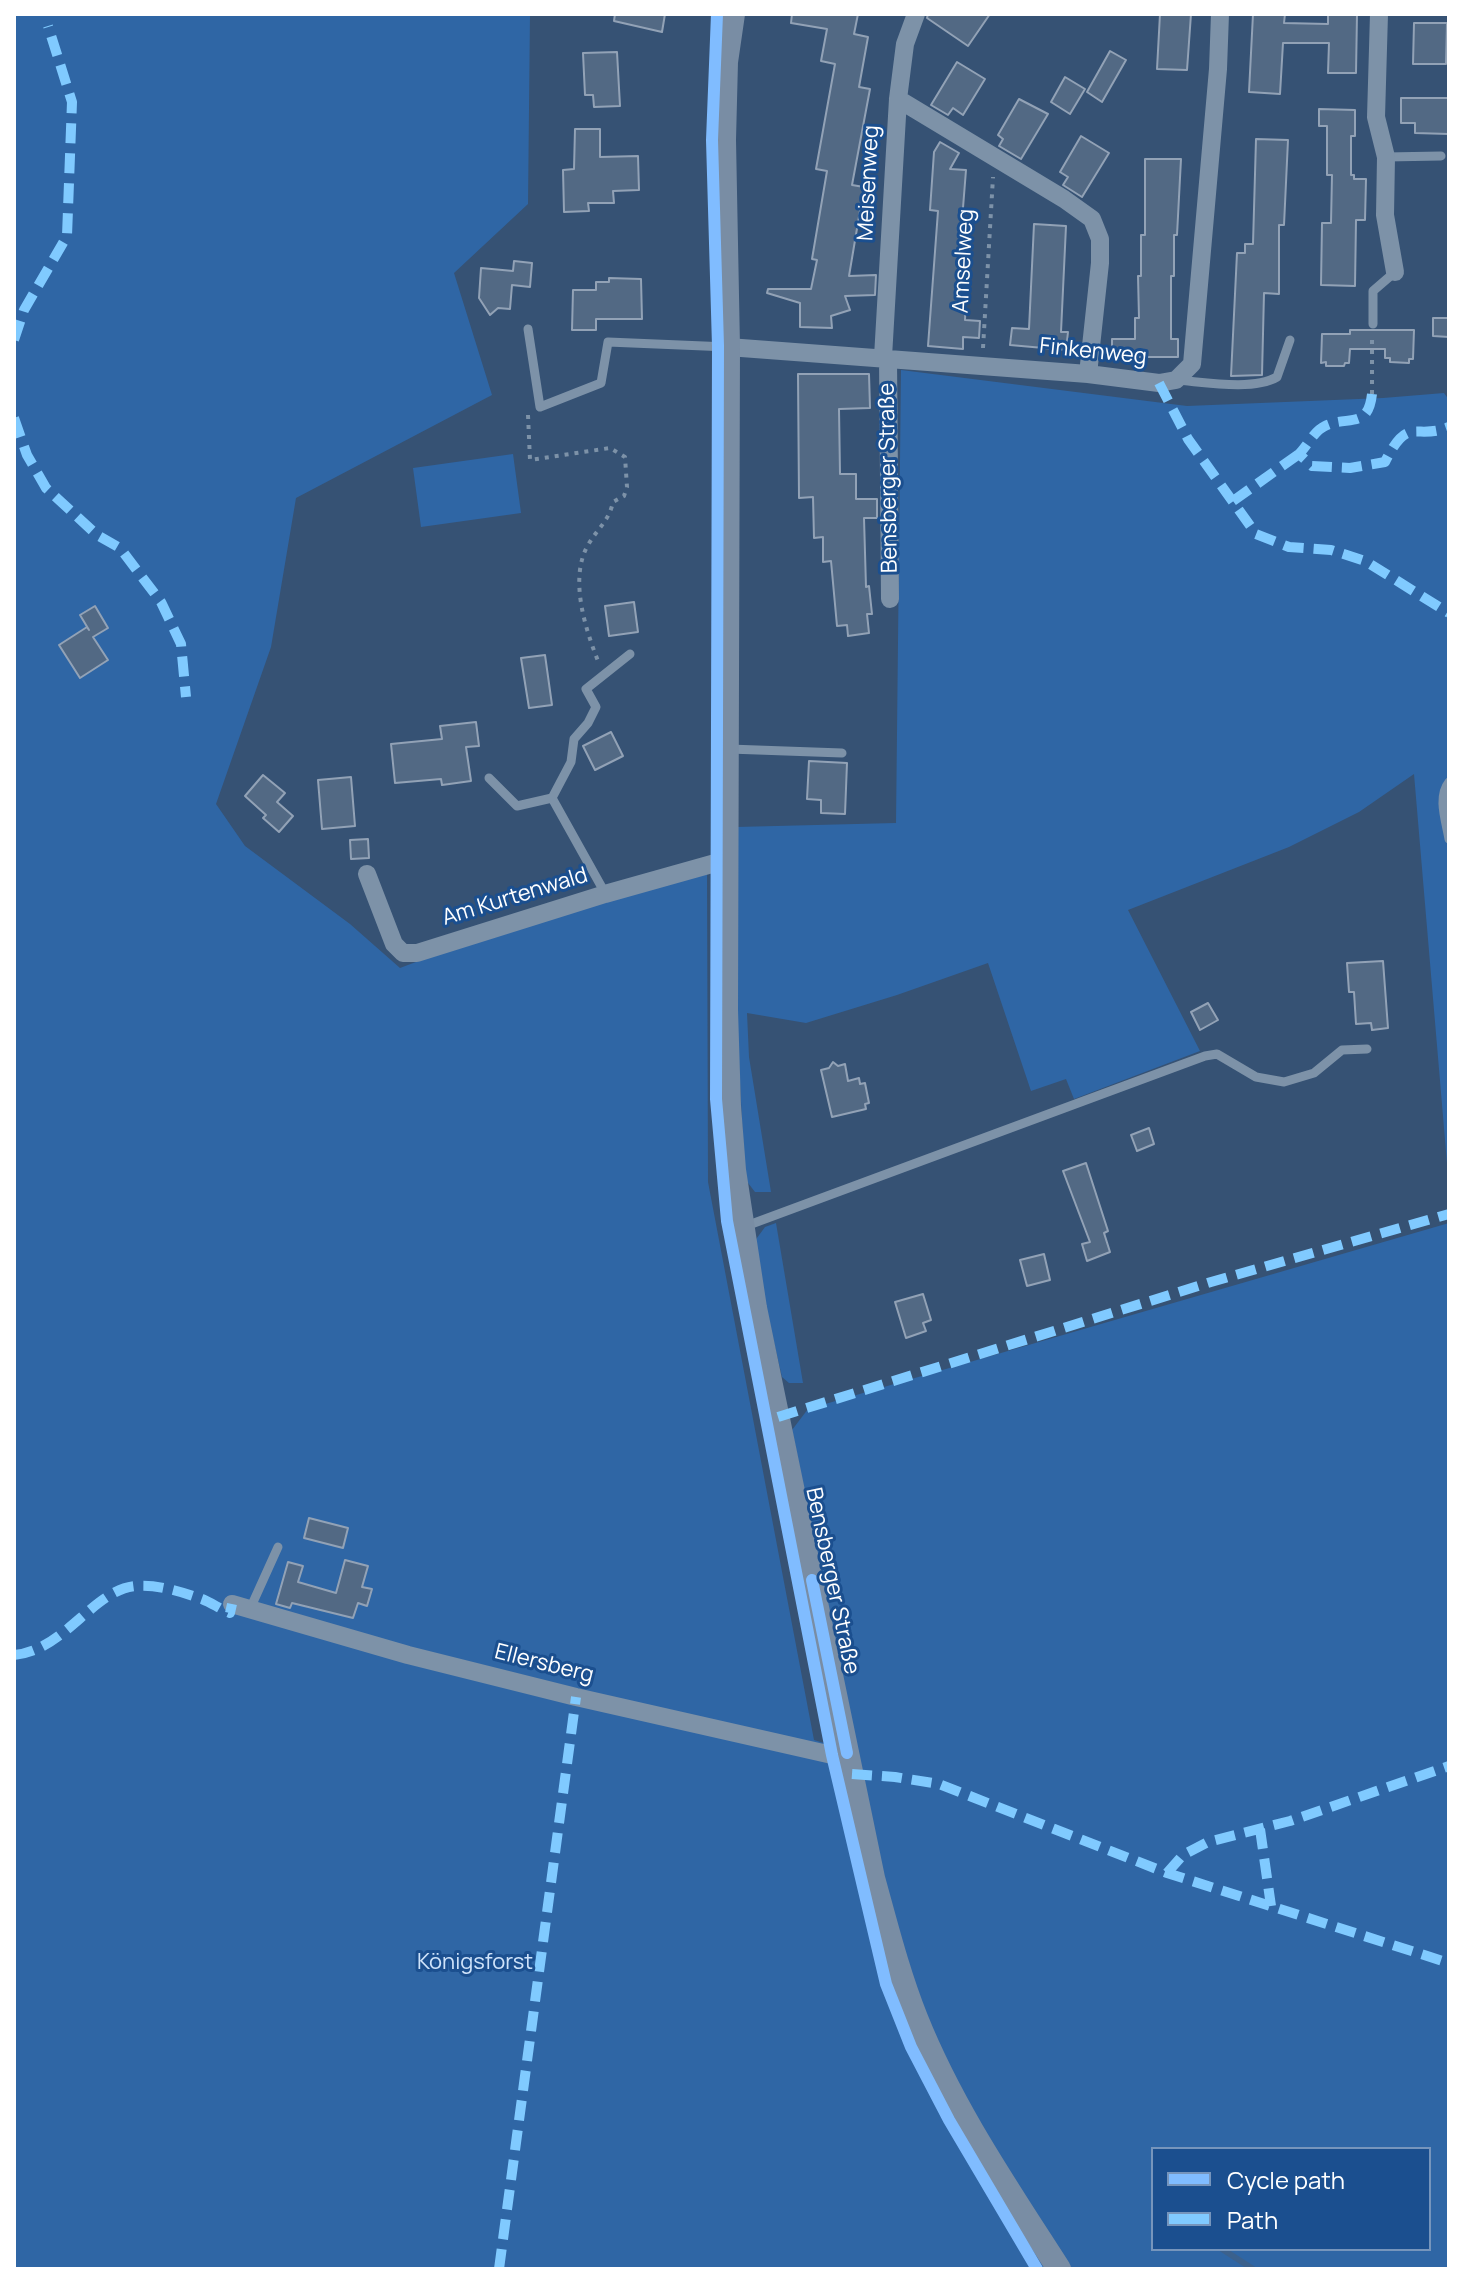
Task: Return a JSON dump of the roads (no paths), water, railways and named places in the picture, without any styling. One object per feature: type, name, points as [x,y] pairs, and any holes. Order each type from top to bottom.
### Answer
[{"type":"main road","name":"Bensberger Straße","points":[[733,14],[726,62],[724,140],[728,347],[726,860],[729,1106],[734,1170],[755,1308],[873,1878],[893,1953],[916,2018],[963,2115],[1059,2269]]},
{"type":"street","name":"Meisenweg","points":[[885,357],[898,99],[905,44],[916,14]]},
{"type":"street","name":"Finkenweg","points":[[728,347],[885,357],[1159,383],[1176,380],[1192,364],[1194,350],[1220,14]]},
{"type":"street","points":[[1379,14],[1376,117],[1386,157],[1385,215],[1395,272]]},
{"type":"street","points":[[898,99],[1092,219],[1100,239],[1100,263],[1088,374]]},
{"type":"street","name":"Bensberger Straße","points":[[885,357],[890,599]]},
{"type":"street","name":"Am Kurtenwald","points":[[367,874],[394,944],[403,953],[417,953],[726,860]]},
{"type":"street","name":"Ellersberg","points":[[241,1606],[408,1655],[576,1697],[832,1755],[847,1753]]},
{"type":"lane","points":[[1386,157],[1441,156]]},
{"type":"lane","points":[[1373,324],[1373,291],[1395,272]]},
{"type":"lane","points":[[528,329],[540,407],[601,383],[608,342],[728,347]]},
{"type":"lane","points":[[1176,380],[1257,384],[1271,381],[1277,377],[1290,340]]},
{"type":"lane","points":[[489,778],[517,806],[552,798],[571,762],[574,739],[588,723],[596,707],[586,689],[630,654]]},
{"type":"lane","points":[[726,749],[842,753]]},
{"type":"lane","points":[[1449,782],[1442,799],[1449,839]]},
{"type":"lane","points":[[552,798],[605,894]]},
{"type":"lane","points":[[743,1227],[1205,1056],[1217,1054],[1256,1077],[1284,1082],[1314,1073],[1342,1050],[1367,1049]]},
{"type":"lane","points":[[241,1606],[278,1547]]},
{"type":"waterway","points":[[1225,2251],[1253,2269]]},
{"type":"park label","name":"Königsforst","points":[[475,1963]]}]
